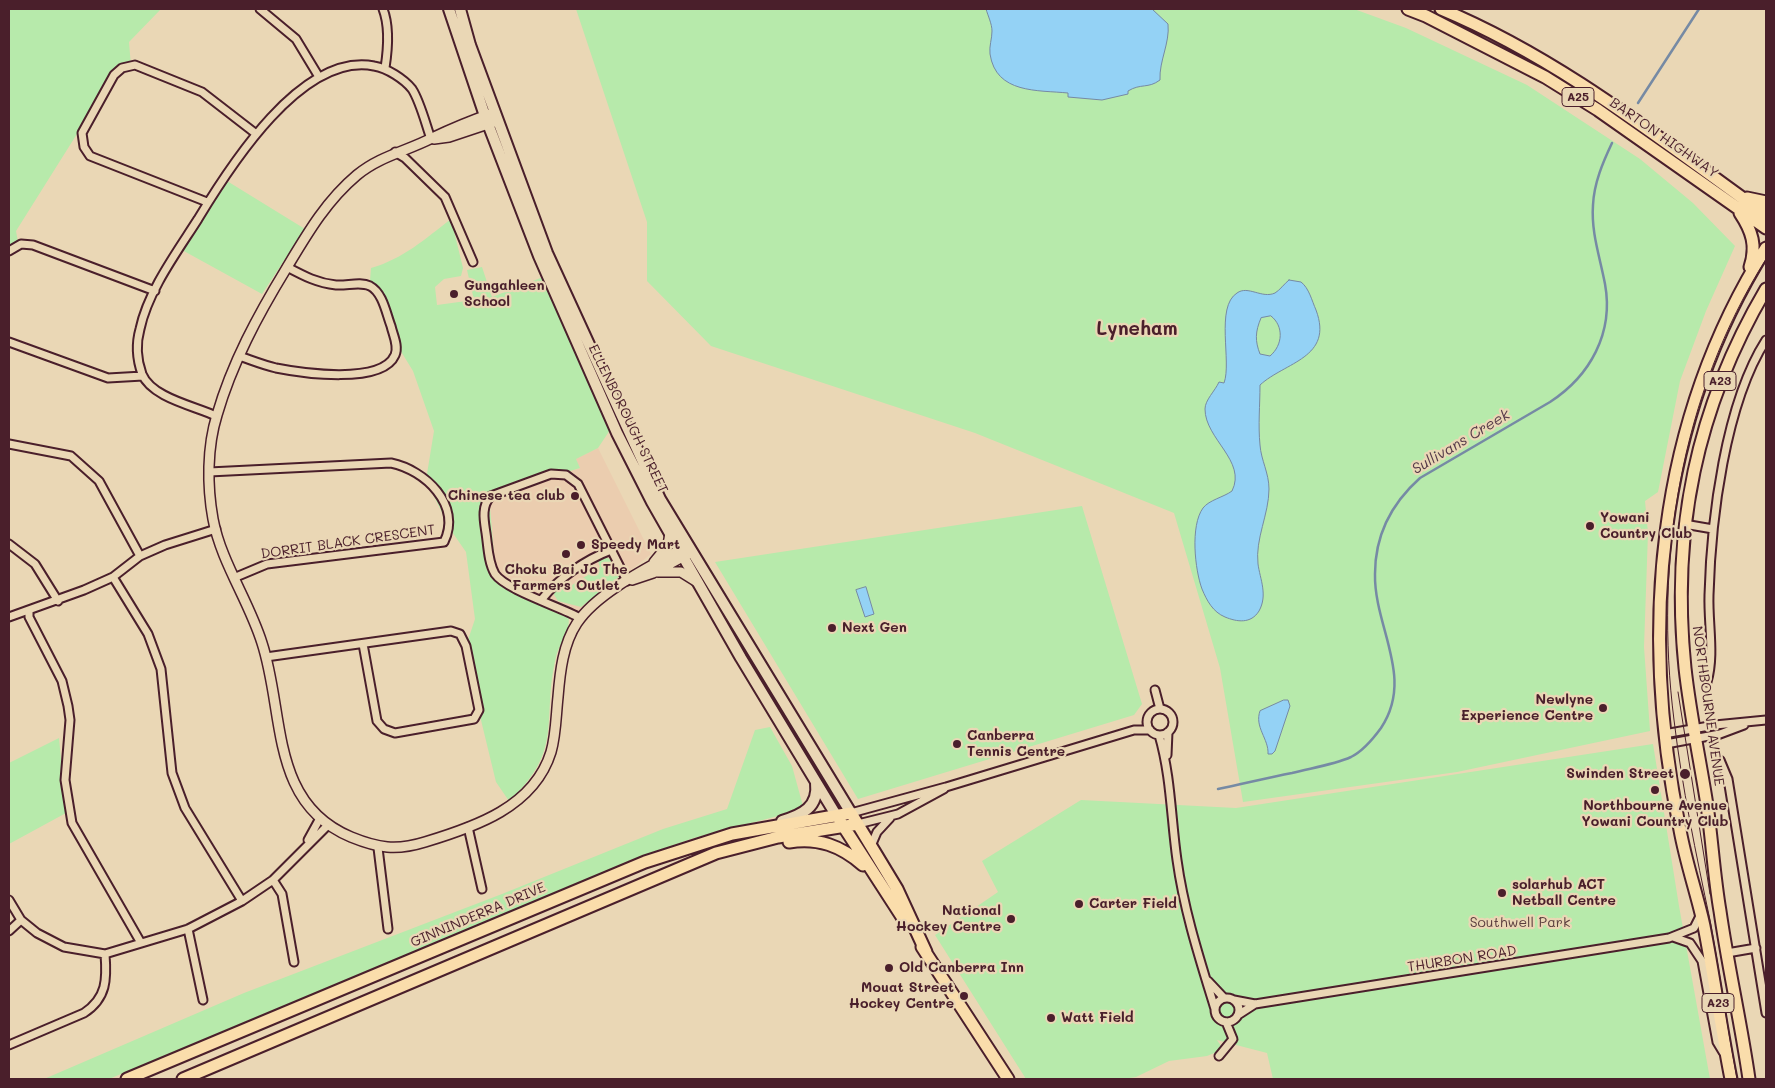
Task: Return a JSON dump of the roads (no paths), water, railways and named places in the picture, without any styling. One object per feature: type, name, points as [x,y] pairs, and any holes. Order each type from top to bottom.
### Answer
[{"type":"main road","name":"ELLENBOROUGH STREET","points":[[449,9],[548,253],[660,499],[686,551],[851,813]]},
{"type":"main road","name":"ELLENBOROUGH STREET","points":[[460,9],[492,118],[539,256],[617,433],[670,533],[686,551],[697,582],[836,816]]},
{"type":"main road","name":"BARTON HIGHWAY","points":[[1408,9],[1545,77],[1738,202],[1766,215]]},
{"type":"main road","name":"BARTON HIGHWAY","points":[[1441,9],[1486,28],[1568,74],[1738,202],[1766,228]]},
{"type":"main road","name":"A25","points":[[1747,279],[1754,246],[1748,225],[1738,202],[1766,202]]},
{"type":"main road","name":"A23","points":[[1731,1079],[1701,912],[1680,830],[1665,739],[1660,690],[1661,579],[1670,499],[1683,434],[1697,391],[1720,332],[1747,279],[1766,248]]},
{"type":"main road","name":"NORTHBOURNE AVENUE","points":[[1749,1079],[1727,953],[1685,669],[1681,603],[1684,524],[1694,463],[1715,396],[1737,341],[1766,289]]},
{"type":"main road","points":[[762,827],[807,811],[814,799],[816,782]]},
{"type":"main road","name":"GINNINDERRA DRIVE","points":[[127,1079],[646,862],[732,834],[762,827],[851,813]]},
{"type":"main road","points":[[851,813],[897,889],[926,952]]},
{"type":"main road","points":[[836,816],[1008,1079]]},
{"type":"main road","points":[[183,1079],[670,871],[737,846],[778,837],[858,824]]},
{"type":"main road","points":[[670,871],[730,855],[804,840],[836,846],[853,856],[872,872]]},
{"type":"street","points":[[260,9],[296,40],[319,76]]},
{"type":"street","points":[[383,9],[386,16],[388,47],[385,68]]},
{"type":"street","points":[[216,416],[173,400],[148,382],[143,376],[137,356],[140,329],[155,291],[208,202],[255,134],[285,104],[319,76],[336,68],[359,63],[385,68],[412,90],[432,139]]},
{"type":"street","points":[[208,202],[90,156],[84,148],[82,133],[114,75],[122,68],[135,66],[202,92],[255,134]]},
{"type":"street","points":[[492,118],[446,130],[432,139],[394,152],[360,172],[328,201],[255,320],[216,416],[209,472],[216,529],[253,617],[266,657],[289,774],[296,789],[323,823],[378,848],[410,846],[468,827],[512,805],[524,797],[544,768],[553,744],[565,649],[574,626],[580,618],[612,590],[686,551]]},
{"type":"street","points":[[394,152],[405,158],[445,197],[473,262]]},
{"type":"street","points":[[9,251],[21,244],[33,245],[155,291]]},
{"type":"street","points":[[239,356],[273,368],[313,374],[377,370],[390,363],[395,355],[397,345],[380,295],[371,286],[363,284],[338,286],[312,281],[287,267]]},
{"type":"street","name":"NORTHBOURNE AVENUE","points":[[1707,682],[1711,663],[1709,602],[1713,529],[1722,473],[1739,399],[1766,340]]},
{"type":"street","points":[[9,342],[108,378],[143,376]]},
{"type":"street","points":[[9,444],[71,456],[99,481],[140,556]]},
{"type":"street","name":"DORRIT BLACK CRESCENT","points":[[209,472],[391,463],[405,466],[420,475],[438,492],[446,504],[450,529],[444,542],[267,564],[236,577]]},
{"type":"street","points":[[580,618],[542,599],[507,585],[493,569],[489,555],[484,513],[488,499],[495,493],[551,474],[560,473],[569,476],[580,489],[627,581]]},
{"type":"street","points":[[1684,524],[1713,529]]},
{"type":"street","points":[[9,617],[58,601],[112,577],[140,556],[164,545],[216,529]]},
{"type":"street","points":[[653,568],[668,545],[670,533]]},
{"type":"street","points":[[9,544],[35,564],[58,601]]},
{"type":"street","points":[[542,599],[557,582],[596,557],[611,550]]},
{"type":"street","points":[[653,568],[681,572],[697,582]]},
{"type":"street","points":[[112,577],[148,634],[161,669],[172,773],[185,808],[242,900]]},
{"type":"street","points":[[29,611],[29,617],[62,681],[68,706],[70,720],[65,780],[72,824],[141,944]]},
{"type":"street","points":[[266,657],[451,631],[460,634],[466,646],[479,710],[474,719],[395,732],[384,729],[376,721],[363,644]]},
{"type":"street","points":[[1156,690],[1160,709]]},
{"type":"street","points":[[1134,730],[1152,712],[1160,709],[1167,711],[1172,718],[1173,726],[1168,732],[1159,735]]},
{"type":"street","points":[[1148,718],[1150,730]]},
{"type":"street","points":[[1665,739],[1695,733],[1720,734],[1756,721],[1766,720]]},
{"type":"street","points":[[851,813],[946,787],[1134,730],[1150,730],[1159,735],[1166,760],[1181,885],[1192,936],[1217,1016],[1226,1022],[1233,1037]]},
{"type":"street","points":[[1166,760],[1168,732]]},
{"type":"street","name":"NORTHBOURNE AVENUE","points":[[1720,760],[1728,779],[1766,1013]]},
{"type":"street","points":[[858,824],[890,817],[920,803],[946,787]]},
{"type":"street","points":[[871,846],[877,832],[890,817]]},
{"type":"street","points":[[9,900],[21,920],[37,932],[64,947],[105,954],[188,929],[242,900],[273,880],[323,823]]},
{"type":"street","points":[[468,827],[482,889]]},
{"type":"street","points":[[378,848],[388,929]]},
{"type":"street","points":[[273,880],[282,894],[294,962]]},
{"type":"street","name":"THURBON ROAD","points":[[1224,998],[1255,1004],[1673,937],[1696,926],[1701,912]]},
{"type":"street","points":[[9,931],[21,920]]},
{"type":"street","points":[[188,929],[203,1000]]},
{"type":"street","points":[[1673,937],[1689,942],[1697,950],[1704,966],[1717,1042],[1727,1060]]},
{"type":"street","points":[[1727,953],[1756,948]]},
{"type":"street","points":[[9,1045],[84,1013],[95,1006],[106,982],[105,954]]},
{"type":"street","points":[[1206,979],[1224,998],[1219,1001],[1215,1009]]},
{"type":"street","points":[[1219,1056],[1233,1037],[1239,1005],[1234,1000]]},
{"type":"street","name":"THURBON ROAD","points":[[1226,1022],[1255,1004]]},
{"type":"water","points":[[986,9],[1152,9],[1168,24],[1160,80],[1156,83],[1137,87],[1128,91],[1128,94],[1102,100],[1068,97],[1068,93],[1032,90],[1009,83],[1000,77],[994,67],[990,54],[992,28]]},
{"type":"water","points":[[1289,280],[1301,282],[1304,285],[1316,310],[1320,326],[1318,339],[1313,349],[1304,357],[1260,385],[1260,445],[1269,489],[1267,508],[1258,545],[1258,564],[1263,587],[1263,599],[1256,615],[1248,620],[1239,621],[1221,615],[1208,602],[1197,571],[1195,537],[1199,516],[1206,505],[1232,491],[1235,480],[1230,460],[1211,430],[1205,406],[1219,382],[1224,383],[1226,374],[1225,322],[1230,300],[1237,293],[1246,290],[1265,294],[1275,293]],"holes":[[[1271,316],[1280,330],[1277,347],[1270,356],[1260,354],[1256,336],[1261,318]]]},
{"type":"water","points":[[866,587],[874,614],[865,617],[856,590]]},
{"type":"water","points":[[1288,700],[1290,706],[1275,751],[1272,754],[1268,754],[1260,728],[1260,711]]},
{"type":"waterway","name":"Sullivans Creek","points":[[1638,103],[1699,9]]},
{"type":"waterway","name":"Sullivans Creek","points":[[1218,789],[1344,760],[1364,748],[1381,728],[1390,709],[1394,690],[1394,671],[1376,594],[1376,560],[1382,533],[1393,509],[1420,478],[1550,402],[1577,379],[1596,352],[1606,319],[1607,302],[1595,235],[1593,205],[1597,181],[1612,143]]},
{"type":"tram line","points":[[1737,1079],[1714,940],[1677,745],[1669,660],[1668,600],[1672,540],[1680,481],[1694,423],[1713,366],[1737,312],[1766,259]]},
{"type":"tram line","points":[[1678,692],[1710,894]]},
{"type":"place","name":"Gungahleen School","points":[[454,294]]},
{"type":"place","name":"Chinese tea club","points":[[575,496]]},
{"type":"place","name":"Yowani Country Club","points":[[1590,526]]},
{"type":"place","name":"Speedy Mart","points":[[581,545]]},
{"type":"place","name":"Choku Bai Jo The Farmers Outlet","points":[[566,554]]},
{"type":"place","name":"Next Gen","points":[[832,628]]},
{"type":"place","name":"Newlyne Experience Centre","points":[[1603,708]]},
{"type":"place","name":"Canberra Tennis Centre","points":[[957,744]]},
{"type":"place","name":"Swinden Street","points":[[1685,774]]},
{"type":"place","name":"Northbourne Avenue Yowani Country Club","points":[[1655,790]]},
{"type":"place","name":"solarhub ACT Netball Centre","points":[[1502,893]]},
{"type":"place","name":"Carter Field","points":[[1079,904]]},
{"type":"place","name":"National Hockey Centre","points":[[1011,919]]},
{"type":"place","name":"Old Canberra Inn","points":[[889,968]]},
{"type":"place","name":"Mouat Street Hockey Centre","points":[[964,996]]},
{"type":"place","name":"Watt Field","points":[[1051,1018]]},
{"type":"district","name":"Lyneham","points":[[1137,329]]},
{"type":"park label","name":"Southwell Park","points":[[1520,923]]}]
